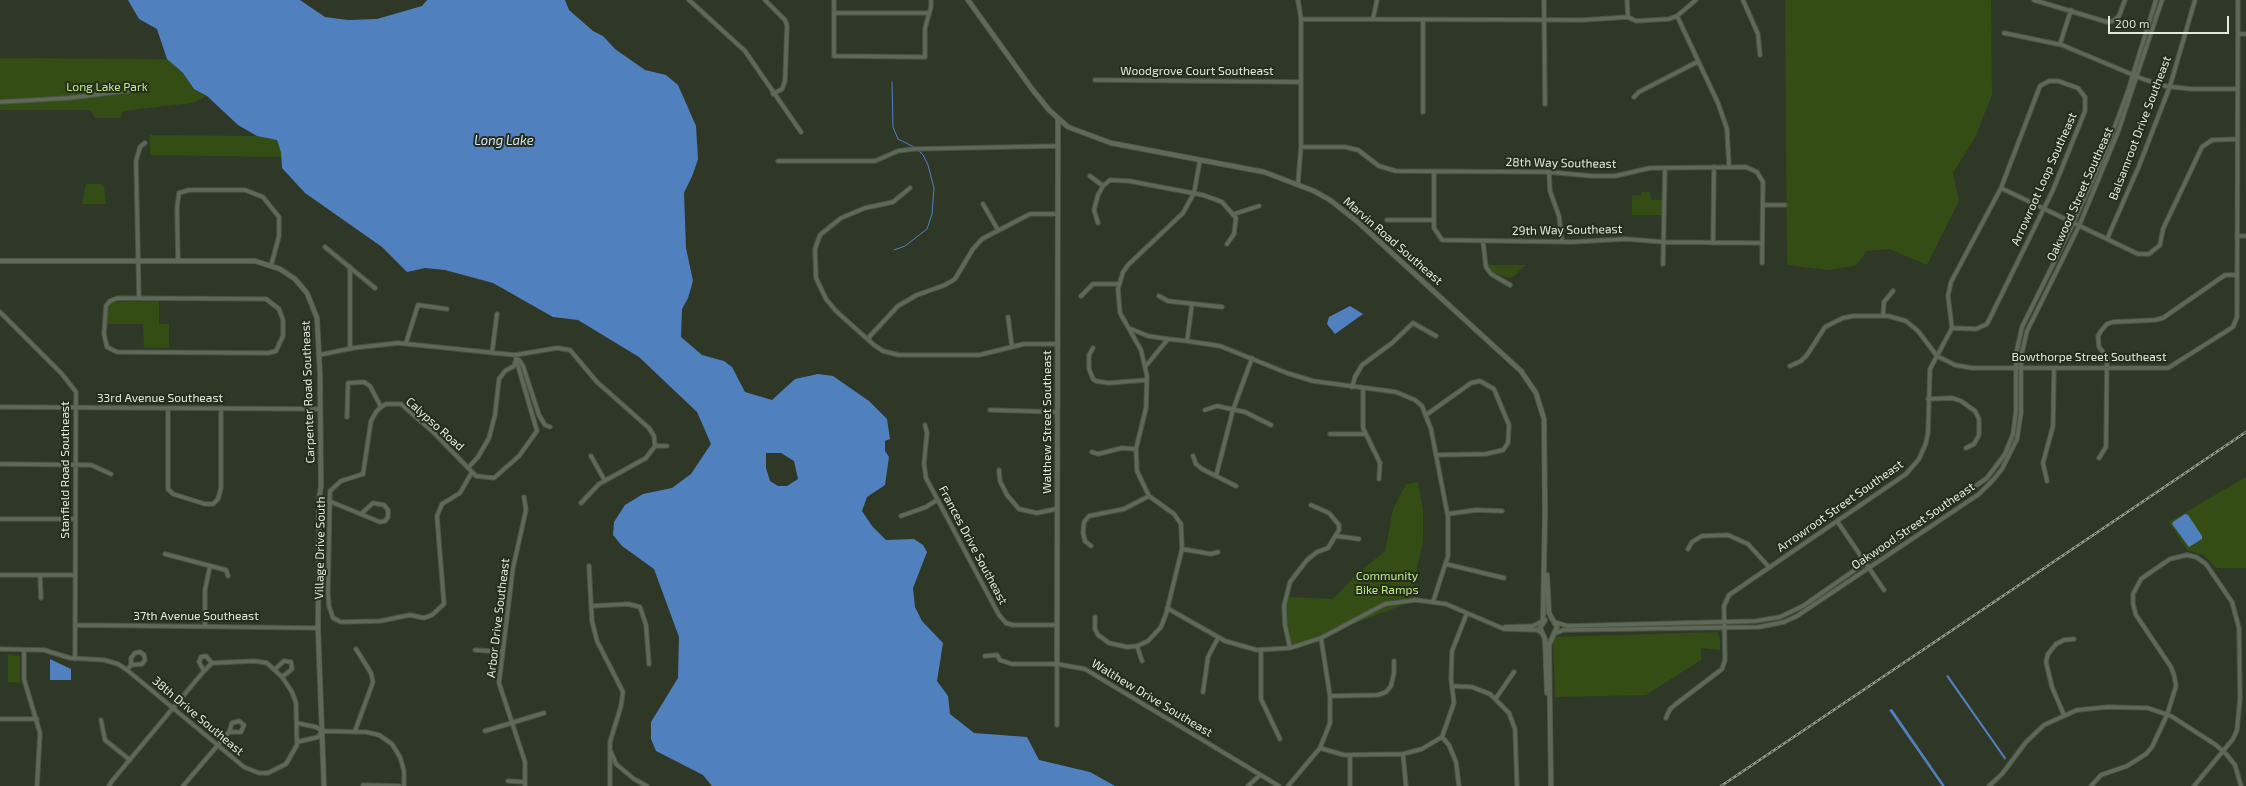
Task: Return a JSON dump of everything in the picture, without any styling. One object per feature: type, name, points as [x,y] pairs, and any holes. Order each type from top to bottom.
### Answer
[{"type":"street","points":[[689,0],[740,46],[801,132]]},
{"type":"street","points":[[765,0],[785,20],[787,26],[786,82],[782,89],[773,94]]},
{"type":"street","points":[[834,0],[834,56],[925,57],[925,28],[929,14],[930,0]]},
{"type":"street","name":"Marvin Road Southeast","points":[[968,0],[1028,84],[1058,119],[1076,132],[1102,141],[1264,172],[1298,184],[1330,200],[1356,221],[1500,350],[1529,381],[1540,401],[1544,419],[1545,550],[1548,608],[1554,621]]},
{"type":"street","points":[[1298,0],[1301,19],[1299,82],[1300,147],[1298,184]]},
{"type":"street","points":[[1373,19],[1377,0]]},
{"type":"street","points":[[1544,0],[1545,104]]},
{"type":"street","points":[[1627,0],[1628,17]]},
{"type":"street","points":[[1301,19],[1544,20],[1628,17],[1636,21],[1669,19],[1677,16],[1696,0]]},
{"type":"street","points":[[1743,0],[1758,34],[1760,55]]},
{"type":"street","points":[[2034,0],[2107,22],[2113,21],[2119,16],[2125,0]]},
{"type":"street","name":"Oakwood Street Southeast","points":[[1554,621],[1566,626],[1766,620],[1791,612],[1980,485],[1997,466],[2008,445],[2016,421],[2016,354],[2022,327],[2074,222],[2107,148],[2133,75],[2156,0]]},
{"type":"street","name":"Oakwood Street Southeast","points":[[1554,634],[1563,630],[1759,627],[1784,622],[1797,616],[1979,494],[2002,469],[2017,439],[2020,424],[2022,347],[2031,318],[2079,226],[2118,132],[2138,77],[2162,0]]},
{"type":"street","name":"Balsamroot Drive Southeast","points":[[2107,239],[2139,166],[2170,86],[2195,0]]},
{"type":"street","name":"Bowthorpe Street Southeast","points":[[1790,366],[1801,361],[1807,355],[1820,334],[1832,322],[1853,316],[1896,317],[1912,325],[1937,356],[1962,367],[2168,368],[2233,327],[2237,316],[2238,0]]},
{"type":"street","points":[[2060,44],[2071,10]]},
{"type":"street","points":[[834,13],[929,14]]},
{"type":"street","points":[[1677,16],[1697,62],[1718,103],[1727,129],[1729,167]]},
{"type":"street","points":[[1422,112],[1423,19]]},
{"type":"street","points":[[2004,33],[2060,44],[2138,77],[2170,86],[2191,89],[2237,89]]},
{"type":"street","points":[[2238,34],[2246,34]]},
{"type":"street","points":[[1634,97],[1639,92],[1697,62]]},
{"type":"street","name":"Woodgrove Court Southeast","points":[[1095,80],[1299,82]]},
{"type":"street","name":"Arrowroot Loop Southeast","points":[[2052,80],[2081,90],[2085,98],[2086,111],[2044,209],[1987,324],[1976,329],[1952,328],[1948,303],[1949,289],[2001,188],[2040,86],[2052,80]]},
{"type":"street","points":[[0,102],[69,98],[134,90]]},
{"type":"street","name":"Walthew Street Southeast","points":[[1057,725],[1056,509],[1058,119]]},
{"type":"street","points":[[2001,188],[2138,254],[2149,254],[2154,252],[2160,245],[2163,229],[2202,147],[2212,140],[2237,139]]},
{"type":"street","points":[[139,298],[136,161],[137,153],[145,143]]},
{"type":"street","points":[[778,161],[875,161],[898,151],[913,149],[1058,146]]},
{"type":"street","name":"28th Way Southeast","points":[[1300,147],[1345,147],[1358,150],[1379,166],[1388,170],[1434,172],[1550,172],[1592,176],[1616,176],[1650,168],[1746,167],[1757,172],[1763,182],[1762,263]]},
{"type":"street","points":[[1095,617],[1095,629],[1103,639],[1116,646],[1138,646],[1148,641],[1156,634],[1167,608],[1182,549],[1181,524],[1174,514],[1149,496],[1136,471],[1136,449],[1146,408],[1147,380],[1142,350],[1120,313],[1118,304],[1119,284],[1128,265],[1179,218],[1194,193],[1200,160]]},
{"type":"street","points":[[1713,243],[1714,167]]},
{"type":"street","points":[[1663,264],[1665,168]]},
{"type":"street","name":"29th Way Southeast","points":[[1434,172],[1433,220],[1434,228],[1442,240],[1483,242],[1626,239],[1664,242],[1762,243]]},
{"type":"street","points":[[1550,172],[1550,191],[1559,216],[1562,241]]},
{"type":"street","points":[[1090,176],[1104,186]]},
{"type":"street","points":[[1098,224],[1094,210],[1098,195],[1110,180],[1120,180],[1194,193],[1222,202],[1234,214],[1236,225],[1234,234],[1227,244]]},
{"type":"street","points":[[910,188],[893,202],[865,208],[841,218],[825,229],[817,240],[815,258],[817,284],[836,311],[869,339],[871,343],[884,351],[899,355],[979,355],[1024,344],[1058,344]]},
{"type":"street","points":[[178,260],[177,208],[179,193],[189,190],[245,190],[263,197],[279,217],[279,236],[271,266]]},
{"type":"street","points":[[983,204],[998,230]]},
{"type":"street","points":[[1763,205],[1785,206]]},
{"type":"street","points":[[1234,214],[1259,206]]},
{"type":"street","points":[[869,339],[870,336],[898,306],[917,295],[952,281],[975,246],[998,230],[1030,214],[1058,214]]},
{"type":"street","points":[[1387,220],[1433,220]]},
{"type":"street","points":[[2237,236],[2246,236]]},
{"type":"street","points":[[1483,242],[1486,267],[1491,274],[1510,285]]},
{"type":"street","points":[[325,247],[375,288]]},
{"type":"street","name":"Carpenter Road Southeast","points":[[0,261],[246,260],[271,266],[294,279],[311,301],[317,318],[319,355],[318,628],[324,786]]},
{"type":"street","points":[[350,267],[350,349]]},
{"type":"street","points":[[2099,458],[2106,447],[2107,357],[2099,347],[2098,336],[2107,324],[2163,318],[2225,275],[2237,275]]},
{"type":"street","points":[[1081,296],[1093,284],[1119,284]]},
{"type":"street","points":[[1883,316],[1884,302],[1893,291]]},
{"type":"street","points":[[1159,296],[1168,301],[1222,308]]},
{"type":"street","points":[[118,298],[139,298],[266,299],[279,309],[282,320],[283,336],[276,351],[268,353],[117,352],[105,343],[104,334],[106,306],[110,301],[118,298]]},
{"type":"street","points":[[1187,341],[1192,304]]},
{"type":"street","points":[[406,343],[418,305],[447,309]]},
{"type":"street","name":"Stanfield Road Southeast","points":[[0,312],[73,387],[76,392],[74,519],[75,659]]},
{"type":"street","points":[[492,353],[497,314]]},
{"type":"street","points":[[1008,318],[1012,347]]},
{"type":"street","points":[[1352,387],[1355,377],[1362,365],[1392,343],[1413,323],[1436,336]]},
{"type":"street","points":[[1130,328],[1148,336],[1220,346],[1302,378],[1352,387],[1396,392],[1409,396],[1422,406],[1437,455],[1448,514],[1450,535],[1446,564],[1433,602]]},
{"type":"street","points":[[1937,356],[1952,328]]},
{"type":"street","points":[[1145,367],[1168,338]]},
{"type":"street","points":[[319,355],[350,349],[406,343],[516,357],[556,348],[570,350],[597,382],[649,428],[654,436],[655,446],[646,458],[595,487],[580,503]]},
{"type":"street","points":[[1093,348],[1089,355],[1089,369],[1093,379],[1096,381],[1108,383],[1147,380]]},
{"type":"street","name":"Arrowroot Street Southeast","points":[[1666,718],[1670,709],[1722,669],[1725,660],[1724,606],[1729,595],[1906,474],[1914,466],[1926,443],[1930,369],[1937,356]]},
{"type":"street","points":[[516,357],[523,366],[538,415],[545,424],[550,427]]},
{"type":"street","points":[[468,468],[478,457],[489,438],[495,414],[499,380],[505,371],[514,366],[516,357]]},
{"type":"street","points":[[472,472],[476,476],[494,478],[519,456],[537,431],[516,357]]},
{"type":"street","points":[[1216,476],[1233,410],[1252,358]]},
{"type":"street","points":[[2047,481],[2043,473],[2043,463],[2053,426],[2054,368]]},
{"type":"street","points":[[1426,415],[1471,383],[1480,381],[1494,390],[1509,425],[1508,443],[1503,450],[1486,454],[1437,455]]},
{"type":"street","points":[[347,417],[348,383],[364,382],[370,386],[381,407]]},
{"type":"street","points":[[1363,388],[1361,414],[1365,434],[1380,463],[1378,479]]},
{"type":"street","points":[[1928,399],[1952,398],[1961,401],[1975,411],[1979,419],[1979,435],[1974,444],[1966,448]]},
{"type":"street","name":"Calypso Road","points":[[381,407],[390,403],[401,404],[433,432],[472,472]]},
{"type":"street","points":[[1205,410],[1217,406],[1259,418],[1271,425]]},
{"type":"street","name":"33rd Avenue Southeast","points":[[0,407],[320,408]]},
{"type":"street","name":"Village Drive South","points":[[381,407],[371,421],[363,474],[341,480],[330,491],[328,594],[329,606],[333,618],[341,622],[380,621],[410,615],[424,618],[432,615],[444,604],[437,516],[442,504],[463,489],[472,472]]},
{"type":"street","points":[[168,408],[168,489],[173,494],[205,504],[213,504],[218,499],[221,488],[221,408]]},
{"type":"street","points":[[990,410],[1057,412]]},
{"type":"street","name":"Frances Drive Southeast","points":[[925,425],[927,433],[924,464],[926,478],[989,599],[1006,623],[1021,626],[1056,625]]},
{"type":"street","points":[[1330,434],[1365,434]]},
{"type":"street","points":[[655,446],[667,446]]},
{"type":"street","points":[[1092,452],[1098,454],[1122,448],[1136,449]]},
{"type":"street","points":[[591,456],[605,481]]},
{"type":"street","points":[[1193,456],[1196,464],[1236,486]]},
{"type":"street","points":[[0,464],[91,465],[111,474]]},
{"type":"street","points":[[999,470],[1004,488],[1019,509],[1037,513],[1056,509]]},
{"type":"street","points":[[1091,546],[1085,541],[1083,533],[1084,522],[1089,516],[1124,509],[1149,496]]},
{"type":"street","name":"Arbor Drive Southeast","points":[[524,497],[526,510],[513,568],[499,683],[525,762],[525,784]]},
{"type":"street","points":[[901,516],[926,507],[938,500]]},
{"type":"street","points":[[329,501],[380,522],[385,521],[388,517],[388,510],[384,505],[373,503],[361,514]]},
{"type":"street","points":[[1290,648],[1285,625],[1284,606],[1290,582],[1307,560],[1317,552],[1328,548],[1336,536],[1339,525],[1329,512],[1311,505]]},
{"type":"street","points":[[1448,514],[1476,510],[1502,511]]},
{"type":"street","points":[[0,519],[74,519]]},
{"type":"street","points":[[1837,521],[1884,590]]},
{"type":"street","points":[[1336,536],[1359,539]]},
{"type":"street","points":[[1688,550],[1692,542],[1702,536],[1728,536],[1748,544],[1769,567]]},
{"type":"street","points":[[1182,549],[1211,554],[1218,552]]},
{"type":"street","name":"Marvin Road Southeast","points":[[1542,622],[1545,550]]},
{"type":"street","points":[[165,554],[226,570],[228,576]]},
{"type":"street","points":[[2091,786],[2101,774],[2127,766],[2146,754],[2152,747],[2167,715],[2176,686],[2174,675],[2171,667],[2136,615],[2133,604],[2133,594],[2141,579],[2170,559],[2186,555],[2196,557],[2206,564],[2232,602],[2238,622],[2239,721],[2233,739],[2194,786]]},
{"type":"street","points":[[1446,564],[1504,578]]},
{"type":"street","points":[[205,626],[205,590],[210,566]]},
{"type":"street","points":[[589,566],[592,621],[597,640],[623,692],[621,706],[610,742],[610,786]]},
{"type":"street","points":[[0,575],[75,575]]},
{"type":"street","points":[[40,575],[41,598]]},
{"type":"street","points":[[1167,608],[1218,638],[1241,647],[1261,650],[1290,648],[1321,638],[1384,604],[1416,600],[1433,602],[1514,630],[1537,630],[1542,634],[1554,634]]},
{"type":"street","points":[[591,606],[628,604],[640,607],[646,625],[649,664]]},
{"type":"street","points":[[1320,748],[1329,752],[1350,755],[1404,754],[1422,749],[1442,737],[1452,711],[1452,651],[1467,614]]},
{"type":"street","points":[[1500,626],[1533,626],[1548,619],[1554,621],[1557,627],[1549,644],[1551,786]]},
{"type":"street","points":[[1542,622],[1540,628],[1542,634],[1549,710]]},
{"type":"street","name":"37th Avenue Southeast","points":[[75,625],[318,628]]},
{"type":"street","points":[[1203,692],[1208,656],[1218,638]]},
{"type":"street","points":[[1288,786],[1320,748],[1330,723],[1330,696],[1321,638]]},
{"type":"street","points":[[2064,715],[2052,687],[2046,662],[2048,654],[2056,644],[2064,640],[2074,639]]},
{"type":"street","points":[[1138,646],[1142,661]]},
{"type":"street","name":"38th Drive Southeast","points":[[0,649],[44,650],[75,659],[104,660],[118,664],[244,767],[264,773],[277,770],[286,764],[292,755],[297,742],[296,704],[292,692],[275,669]]},
{"type":"street","points":[[355,731],[373,682],[371,673],[356,649]]},
{"type":"street","points":[[24,650],[24,679],[37,719],[40,739],[37,786]]},
{"type":"street","points":[[475,650],[503,652]]},
{"type":"street","points":[[1261,650],[1261,699],[1280,739]]},
{"type":"street","points":[[127,670],[131,666],[142,664],[145,660],[144,655],[140,652],[135,652],[131,658],[131,666]]},
{"type":"street","name":"Walthew Drive Southeast","points":[[985,656],[997,655],[1000,660],[1012,664],[1056,664],[1085,669],[1279,786]]},
{"type":"street","points":[[204,671],[199,662],[201,656],[206,656],[212,663]]},
{"type":"street","points":[[109,786],[212,663],[261,661],[275,669],[284,661],[291,662],[292,669],[282,677]]},
{"type":"street","points":[[1330,696],[1378,695],[1386,692],[1391,686],[1394,674],[1394,661]]},
{"type":"street","points":[[1496,698],[1514,672]]},
{"type":"street","points":[[1452,686],[1472,687],[1496,698],[1509,713],[1513,721],[1517,786]]},
{"type":"street","points":[[1989,786],[2002,774],[2031,737],[2044,725],[2064,715],[2089,708],[2108,707],[2148,708],[2167,715],[2223,751],[2234,765],[2241,786]]},
{"type":"street","points":[[485,731],[544,713]]},
{"type":"street","points":[[0,719],[37,719]]},
{"type":"street","points":[[101,720],[105,740],[130,760]]},
{"type":"street","points":[[183,786],[229,732],[233,722],[239,721],[244,725],[241,732],[229,732]]},
{"type":"street","points":[[297,723],[316,727],[322,731],[355,731],[379,735],[392,744],[400,757],[404,771],[404,786]]},
{"type":"street","points":[[297,742],[318,737],[322,731]]},
{"type":"street","points":[[1442,737],[1449,745],[1455,758],[1459,786]]},
{"type":"street","points":[[610,751],[616,764],[634,779],[647,786]]},
{"type":"street","points":[[1404,754],[1406,786]]},
{"type":"street","points":[[1350,755],[1350,786]]},
{"type":"street","points":[[1248,786],[1260,775]]},
{"type":"street","points":[[508,781],[525,784]]},
{"type":"street","points":[[363,786],[399,786]]},
{"type":"green space","points":[[1785,0],[1991,0],[1992,95],[1975,138],[1953,173],[1959,201],[1927,265],[1889,249],[1867,251],[1855,266],[1828,270],[1787,265]]},
{"type":"green space","name":"Long Lake Park","points":[[0,58],[167,59],[183,73],[194,89],[207,96],[192,103],[123,111],[120,118],[95,118],[90,110],[0,110]]},
{"type":"green space","points":[[150,135],[257,136],[277,140],[280,143],[282,157],[150,155]]},
{"type":"green space","points":[[86,184],[102,184],[104,186],[106,204],[82,204]]},
{"type":"green space","points":[[1641,192],[1650,192],[1651,200],[1662,200],[1662,215],[1632,215],[1632,195],[1641,195]]},
{"type":"green space","points":[[1487,265],[1526,265],[1513,277],[1506,277],[1493,272]]},
{"type":"green space","points":[[159,301],[159,324],[169,324],[169,348],[144,348],[143,324],[107,324],[107,311],[112,302]]},
{"type":"green space","points":[[2246,477],[2246,568],[2216,568],[2204,555],[2187,550],[2169,522]]},
{"type":"green space","name":"Community Bike Ramps","points":[[1418,482],[1423,510],[1423,542],[1413,585],[1416,600],[1290,648],[1284,606],[1286,597],[1333,599],[1358,573],[1385,551],[1393,509],[1406,484]]},
{"type":"green space","points":[[1717,632],[1720,638],[1720,650],[1701,648],[1701,660],[1646,695],[1555,697],[1553,637]]},
{"type":"green space","points":[[8,654],[20,656],[20,683],[8,682]]},
{"type":"water","name":"Long Lake","points":[[128,0],[300,0],[325,17],[348,20],[377,19],[422,6],[427,0],[565,0],[569,10],[593,31],[603,36],[615,49],[645,70],[666,75],[678,85],[696,126],[698,159],[684,193],[686,248],[693,281],[688,298],[682,309],[681,337],[702,355],[724,361],[732,367],[745,392],[772,400],[795,379],[818,374],[833,376],[869,401],[887,419],[890,439],[885,441],[885,451],[889,457],[885,485],[867,497],[862,511],[872,526],[886,540],[914,539],[923,545],[927,552],[913,588],[915,607],[922,621],[943,643],[937,681],[948,696],[950,714],[974,733],[1027,737],[1039,760],[1090,772],[1115,786],[712,786],[703,775],[656,751],[651,739],[651,722],[678,678],[679,637],[654,569],[622,546],[613,535],[614,522],[625,505],[643,494],[672,488],[691,474],[711,444],[697,412],[639,357],[578,320],[553,317],[493,283],[445,270],[425,268],[407,272],[382,247],[305,193],[282,168],[281,152],[277,140],[257,136],[238,125],[207,96],[194,89],[183,73],[167,59],[157,29],[139,19]],"holes":[[[766,453],[781,453],[794,461],[798,479],[787,486],[778,486],[770,481],[766,468]]]},
{"type":"water","points":[[1350,306],[1363,314],[1335,334],[1327,324],[1329,317]]},
{"type":"water","points":[[2185,514],[2188,515],[2202,536],[2202,539],[2189,547],[2172,524]]},
{"type":"water","points":[[50,659],[71,669],[71,680],[50,680]]},
{"type":"water","points":[[1948,675],[2006,758],[2005,760],[1946,676]]},
{"type":"water","points":[[1892,709],[1945,786],[1942,786],[1889,710]]},
{"type":"waterway","points":[[892,82],[893,127],[898,139],[914,147]]},
{"type":"waterway","points":[[894,250],[905,246],[927,229],[932,214],[934,188],[928,165],[923,155],[919,151]]},
{"type":"railway","points":[[1721,786],[2246,432]]}]
